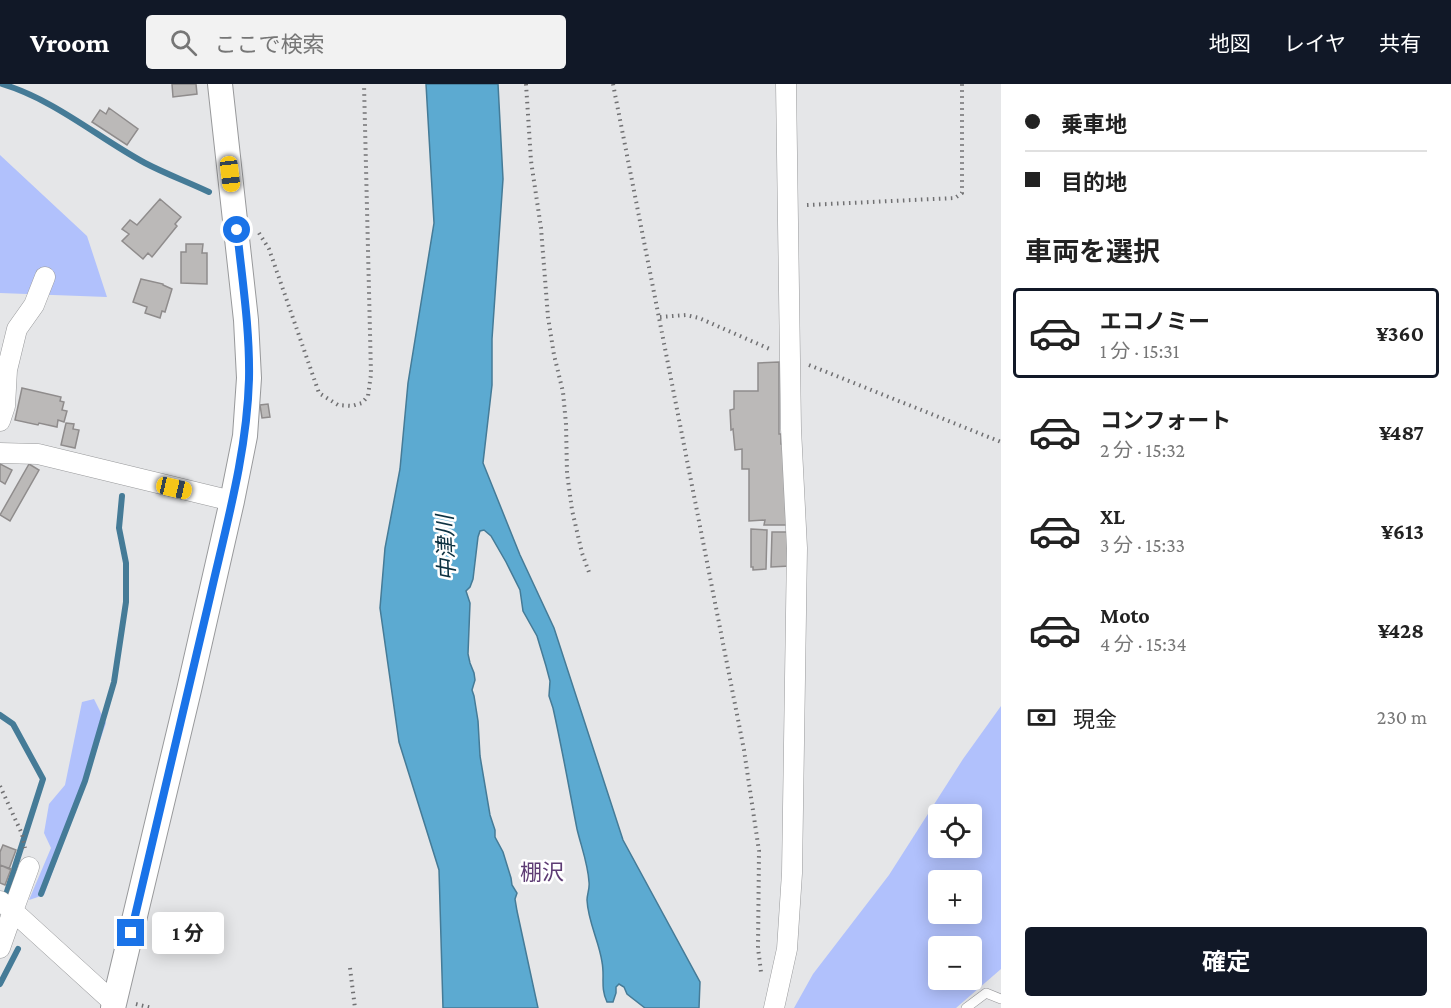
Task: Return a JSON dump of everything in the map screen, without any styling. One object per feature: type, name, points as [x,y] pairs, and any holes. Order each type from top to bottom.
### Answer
[{"type":"street","points":[[7,906],[114,1005],[186,701],[245,436],[249,378],[246,320],[220,84]]},
{"type":"street","points":[[774,1008],[787,949],[792,873],[797,548],[791,429],[786,84]]},
{"type":"street","points":[[0,421],[5,406],[7,369],[17,329],[34,305],[45,277]]},
{"type":"street","points":[[0,453],[38,454],[232,501]]},
{"type":"street","points":[[0,948],[7,906],[29,867]]},
{"type":"lane","points":[[966,1008],[986,993],[1001,999]]},
{"type":"path","points":[[237,230],[250,229],[259,233],[269,249],[320,393],[338,405],[352,406],[362,403],[368,396],[371,374],[364,84]]},
{"type":"path","points":[[526,84],[531,161],[541,228],[548,317],[563,392],[567,473],[572,510],[582,553],[590,575]]},
{"type":"path","points":[[613,84],[747,773],[759,851],[758,948],[761,977]]},
{"type":"path","points":[[788,206],[955,198],[962,193],[962,84]]},
{"type":"path","points":[[660,317],[686,315],[699,318],[790,358],[1001,442]]},
{"type":"path","points":[[0,786],[22,834],[29,867]]},
{"type":"path","points":[[350,968],[355,1008]]},
{"type":"shaded area","points":[[0,155],[87,236],[107,297],[0,293]]},
{"type":"shaded area","points":[[94,699],[106,723],[44,895],[29,900],[51,848],[44,833],[49,804],[65,785],[82,702]]},
{"type":"shaded area","points":[[1001,706],[1001,969],[982,985],[982,936],[928,936],[928,990],[977,990],[956,1008],[794,1008],[813,974],[889,875],[928,814],[928,858],[982,858],[982,804],[934,804]]},
{"type":"water","name":"中津川","points":[[426,84],[498,84],[503,179],[492,339],[492,385],[483,463],[520,555],[554,628],[623,840],[700,982],[699,1008],[645,1008],[627,994],[624,987],[619,984],[616,987],[613,1002],[607,1002],[601,954],[588,908],[587,869],[549,696],[550,681],[537,636],[523,611],[520,590],[491,536],[484,530],[480,531],[478,537],[473,579],[466,591],[470,603],[468,654],[475,680],[472,690],[490,815],[495,837],[503,852],[512,885],[517,893],[515,899],[517,911],[538,1008],[443,1008],[439,870],[399,742],[380,608],[385,548],[400,469],[408,383],[434,223]]},
{"type":"building","points":[[172,84],[196,84],[197,94],[173,97]]},
{"type":"building","points":[[109,108],[138,129],[127,145],[92,122],[100,110],[106,114]]},
{"type":"building","points":[[160,199],[181,217],[175,224],[177,226],[152,257],[148,253],[143,259],[122,241],[129,234],[122,229],[130,220],[137,225]]},
{"type":"building","points":[[186,244],[203,244],[202,253],[207,253],[207,284],[181,283],[181,252],[186,252]]},
{"type":"building","points":[[141,279],[163,284],[172,289],[165,312],[162,311],[160,318],[145,313],[147,307],[133,302]]},
{"type":"building","points":[[779,362],[779,434],[781,434],[781,444],[786,444],[792,525],[764,525],[765,520],[749,521],[749,469],[742,469],[742,449],[735,450],[730,410],[734,409],[734,391],[758,391],[758,363]]},
{"type":"building","points":[[22,388],[61,397],[60,401],[64,402],[62,410],[67,411],[64,422],[58,420],[57,427],[15,420]]},
{"type":"building","points":[[268,404],[270,417],[262,418],[260,405]]},
{"type":"building","points":[[66,423],[74,424],[73,429],[79,430],[75,448],[61,445]]},
{"type":"building","points":[[0,464],[12,470],[5,484],[0,481]]},
{"type":"building","points":[[29,464],[39,470],[10,521],[0,515]]},
{"type":"building","points":[[751,529],[767,530],[766,569],[753,570],[751,567]]},
{"type":"building","points":[[772,532],[791,532],[790,566],[771,567]]},
{"type":"building","points":[[3,845],[16,850],[9,869],[0,865],[0,852]]},
{"type":"building","points":[[0,865],[11,869],[5,885],[0,883]]},
{"type":"waterway","points":[[2,84],[40,99],[145,163],[209,192]]},
{"type":"waterway","points":[[41,894],[85,781],[114,682],[126,602],[126,563],[119,528],[122,496]]},
{"type":"waterway","points":[[0,715],[13,724],[43,779],[4,901]]},
{"type":"waterway","points":[[0,984],[18,949]]},
{"type":"district","name":"棚沢","points":[[542,872]]},
{"type":"route","points":[[131,933],[189,690],[245,436],[249,378],[237,230]]}]
